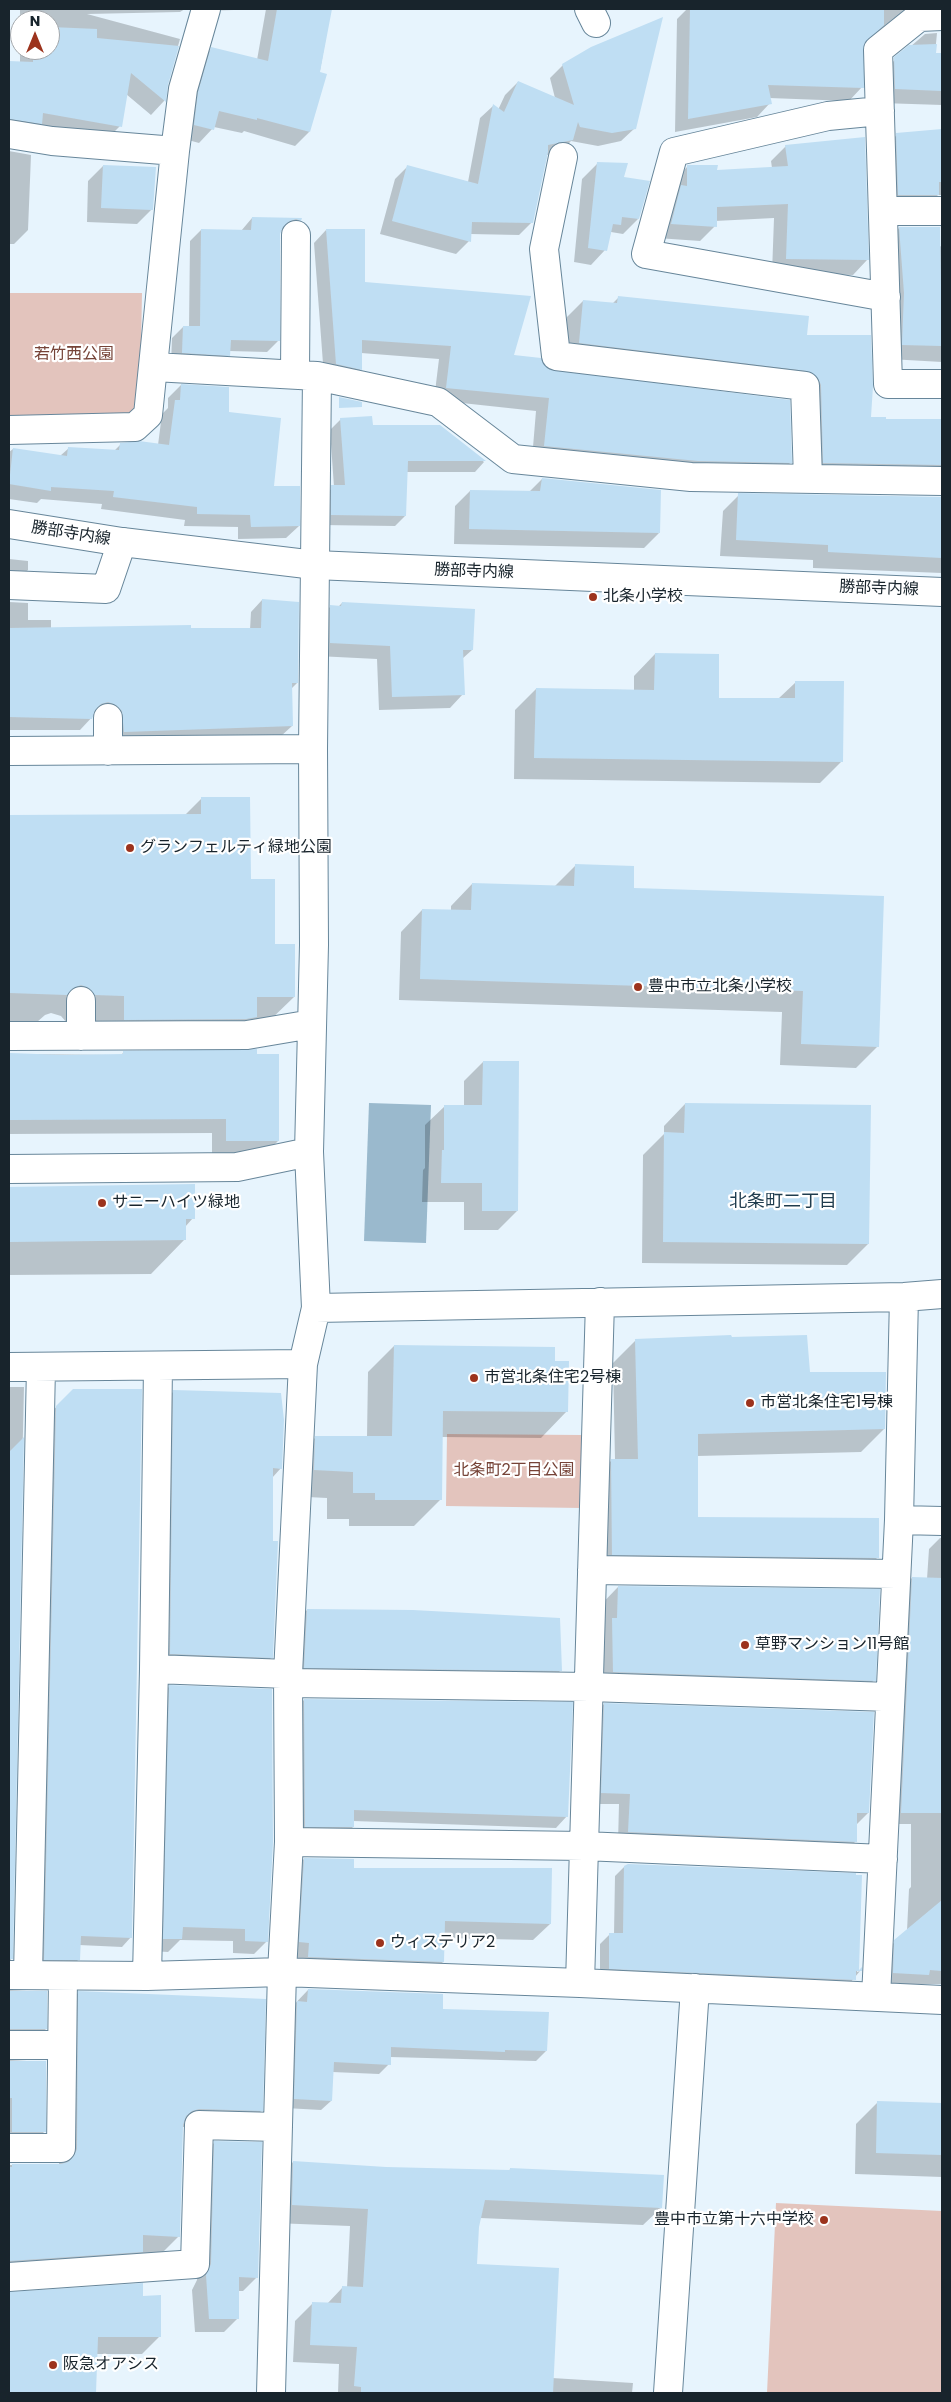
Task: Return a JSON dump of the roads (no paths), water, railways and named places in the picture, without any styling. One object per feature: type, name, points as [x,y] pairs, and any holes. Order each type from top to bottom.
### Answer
[{"type":"street","points":[[9,430],[136,427],[148,415],[174,151],[183,89],[206,9]]},
{"type":"street","points":[[926,14],[878,50],[888,384],[942,384]]},
{"type":"street","points":[[880,111],[828,116],[674,152],[646,254],[886,297]]},
{"type":"street","points":[[9,134],[52,141],[174,151]]},
{"type":"street","points":[[563,157],[544,249],[556,356],[805,386],[808,479]]},
{"type":"street","points":[[883,211],[942,211]]},
{"type":"street","points":[[270,2393],[282,1972],[289,1842],[288,1678],[303,1364],[316,1308],[309,1152],[314,945],[313,749],[315,565],[306,375],[296,235]]},
{"type":"street","points":[[154,367],[306,375],[438,402],[513,459],[691,477],[942,481]]},
{"type":"street","name":"勝部寺内線","points":[[9,524],[122,542],[315,565],[942,592]]},
{"type":"street","points":[[9,585],[106,589],[122,542]]},
{"type":"street","points":[[108,718],[108,751]]},
{"type":"street","points":[[9,751],[313,749]]},
{"type":"street","points":[[81,1001],[82,1036]]},
{"type":"street","points":[[9,1036],[247,1035],[312,1024]]},
{"type":"street","points":[[9,1169],[237,1167],[309,1152]]},
{"type":"street","points":[[316,1308],[904,1297],[942,1294]]},
{"type":"street","points":[[876,1997],[899,1520],[904,1297]]},
{"type":"street","points":[[580,1983],[600,1302]]},
{"type":"street","points":[[9,1367],[303,1364]]},
{"type":"street","points":[[147,1976],[158,1366]]},
{"type":"street","points":[[41,1367],[19,1975],[64,1977],[282,1972],[580,1983],[942,2000]]},
{"type":"street","points":[[899,1520],[942,1521]]},
{"type":"street","points":[[592,1570],[896,1574]]},
{"type":"street","points":[[154,1669],[288,1678],[890,1697]]},
{"type":"street","points":[[289,1842],[584,1846],[883,1859]]},
{"type":"street","points":[[9,2148],[61,2148],[64,1977]]},
{"type":"street","points":[[668,2393],[695,1988]]},
{"type":"street","points":[[9,2045],[62,2045]]},
{"type":"street","points":[[9,2277],[195,2264],[199,2125],[278,2127]]},
{"type":"water","points":[[369,1103],[431,1105],[426,1243],[364,1241]]},
{"type":"place","name":"北条小学校","points":[[593,597]]},
{"type":"place","name":"グランフェルティ緑地公園","points":[[130,848]]},
{"type":"place","name":"豊中市立北条小学校","points":[[638,987]]},
{"type":"place","name":"サニーハイツ緑地","points":[[102,1203]]},
{"type":"place","name":"市営北条住宅2号棟","points":[[474,1378]]},
{"type":"place","name":"市営北条住宅1号棟","points":[[750,1403]]},
{"type":"place","name":"草野マンション11号館","points":[[745,1645]]},
{"type":"place","name":"ウィステリア2","points":[[380,1943]]},
{"type":"place","name":"豊中市立第十六中学校","points":[[824,2220]]},
{"type":"place","name":"阪急オアシス","points":[[53,2365]]},
{"type":"district","name":"北条町二丁目","points":[[783,1202]]},
{"type":"park label","name":"若竹西公園","points":[[74,355]]},
{"type":"park label","name":"北条町2丁目公園","points":[[514,1471]]}]
